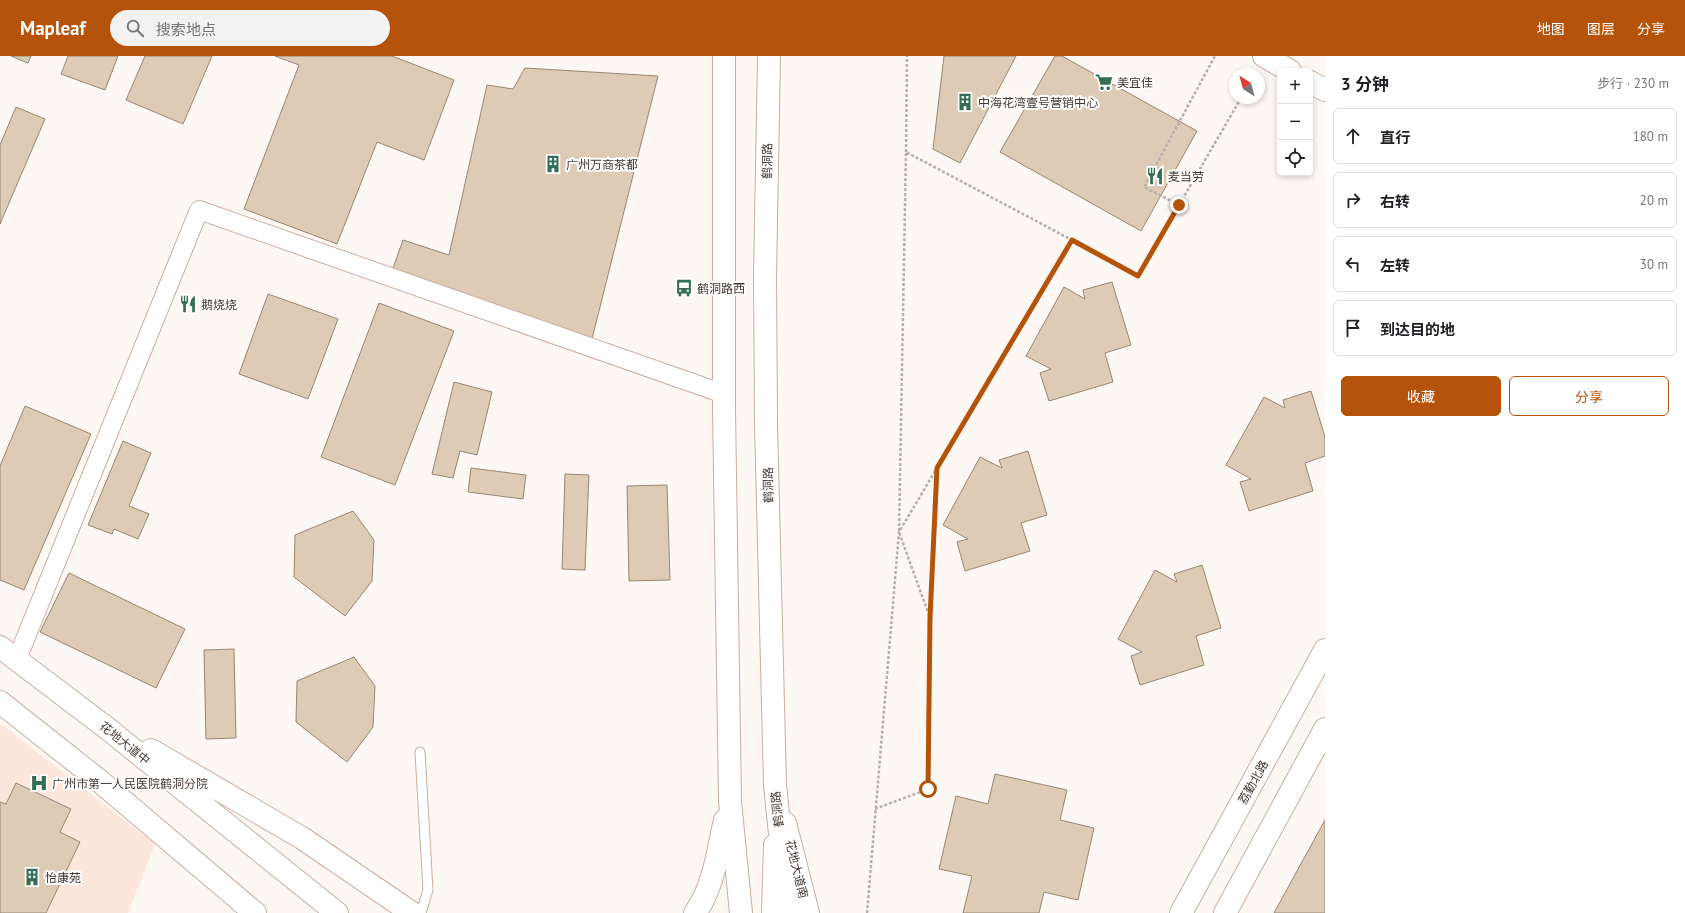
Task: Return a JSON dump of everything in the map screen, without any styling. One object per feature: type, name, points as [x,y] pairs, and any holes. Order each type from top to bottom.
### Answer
[{"type":"main road","points":[[724,56],[724,394],[730,801],[741,913]]},
{"type":"main road","name":"鹤洞路","points":[[769,56],[766,276],[766,424],[775,785],[788,913]]},
{"type":"main road","points":[[1264,56],[1285,68]]},
{"type":"main road","points":[[1313,84],[1325,90]]},
{"type":"main road","name":"荔勤北路","points":[[1181,913],[1325,650]]},
{"type":"main road","name":"花地大道中","points":[[8,653],[86,712],[337,913]]},
{"type":"main road","points":[[0,702],[96,778],[254,913]]},
{"type":"main road","points":[[86,712],[302,838],[412,913]]},
{"type":"main road","points":[[1225,913],[1325,729]]},
{"type":"main road","name":"花地大道南","points":[[775,785],[808,913]]},
{"type":"main road","points":[[695,913],[702,903],[715,866],[730,801]]},
{"type":"street","points":[[8,653],[199,210],[724,394]]},
{"type":"street","name":"花地大道南","points":[[771,913],[775,785]]},
{"type":"lane","points":[[420,752],[428,890],[421,913]]},
{"type":"path","points":[[867,913],[898,532],[907,56]]},
{"type":"path","points":[[1179,205],[1144,187],[1215,56]]},
{"type":"path","points":[[906,152],[1138,276],[1238,104]]},
{"type":"path","points":[[898,532],[1072,240]]},
{"type":"path","points":[[875,809],[928,789],[930,618],[937,468]]},
{"type":"path","points":[[898,532],[930,618]]},
{"type":"shaded area","name":"广州市第一人民医院鹤洞分院","points":[[0,723],[155,844],[128,913],[0,913]]},
{"type":"building","points":[[11,56],[31,56],[28,63]]},
{"type":"building","points":[[68,56],[118,56],[105,90],[61,74]]},
{"type":"building","points":[[145,56],[212,56],[183,124],[126,100]]},
{"type":"building","points":[[275,56],[392,56],[454,80],[424,160],[377,142],[337,244],[244,209],[299,65]]},
{"type":"building","name":"中海花湾壹号营销中心","points":[[944,56],[1016,56],[960,163],[933,149]]},
{"type":"building","points":[[1055,56],[1062,56],[1197,131],[1141,231],[1000,152]]},
{"type":"building","name":"广州万商茶都","points":[[525,68],[658,76],[592,339],[392,271],[403,240],[449,255],[487,85],[513,89]]},
{"type":"building","points":[[16,107],[45,119],[0,224],[0,145]]},
{"type":"building","points":[[1112,282],[1131,345],[1105,353],[1113,382],[1049,401],[1040,373],[1051,369],[1026,356],[1064,287],[1085,299],[1083,290]]},
{"type":"building","points":[[268,294],[338,319],[308,399],[239,374]]},
{"type":"building","points":[[379,303],[454,331],[395,485],[321,457]]},
{"type":"building","points":[[454,382],[492,392],[477,455],[460,451],[453,478],[432,474]]},
{"type":"building","points":[[1311,391],[1325,437],[1325,456],[1305,463],[1313,491],[1249,511],[1240,482],[1251,479],[1226,465],[1264,397],[1285,408],[1283,400]]},
{"type":"building","points":[[25,406],[91,434],[24,590],[0,580],[0,466]]},
{"type":"building","points":[[123,441],[151,453],[129,506],[149,514],[138,539],[114,529],[112,534],[88,525]]},
{"type":"building","points":[[1028,451],[1047,515],[1021,523],[1030,551],[965,571],[957,542],[968,539],[943,525],[980,457],[1002,468],[999,460]]},
{"type":"building","points":[[471,468],[526,475],[523,499],[468,492]]},
{"type":"building","points":[[565,474],[589,475],[585,570],[562,569]]},
{"type":"building","points":[[667,485],[670,580],[629,581],[627,486]]},
{"type":"building","points":[[353,511],[374,540],[372,581],[345,616],[294,577],[295,535]]},
{"type":"building","points":[[1202,565],[1221,628],[1196,636],[1204,665],[1140,685],[1131,656],[1142,652],[1118,639],[1155,570],[1177,582],[1174,574]]},
{"type":"building","points":[[69,573],[185,629],[156,688],[40,632]]},
{"type":"building","points":[[234,649],[236,738],[206,739],[204,650]]},
{"type":"building","points":[[354,657],[375,686],[373,727],[347,762],[296,722],[297,681]]},
{"type":"building","points":[[995,774],[1067,790],[1060,820],[1094,828],[1078,900],[1044,892],[1039,913],[963,913],[972,876],[939,869],[956,796],[988,804]]},
{"type":"building","name":"怡康苑","points":[[16,783],[71,809],[60,832],[80,842],[46,913],[0,913],[0,802],[6,804]]},
{"type":"building","points":[[1325,820],[1325,913],[1274,913]]},
{"type":"place","name":"美宜佳","points":[[1104,82]]},
{"type":"place","name":"中海花湾壹号营销中心","points":[[965,102]]},
{"type":"place","name":"广州万商茶都","points":[[553,164]]},
{"type":"place","name":"麦当劳","points":[[1155,176]]},
{"type":"place","name":"鹤洞路西","points":[[684,288]]},
{"type":"place","name":"鹅烧烧","points":[[188,304]]},
{"type":"place","name":"广州市第一人民医院鹤洞分院","points":[[39,783]]},
{"type":"place","name":"怡康苑","points":[[32,877]]},
{"type":"route","points":[[928,789],[930,618],[937,468],[1072,240],[1138,276],[1179,205]]}]
